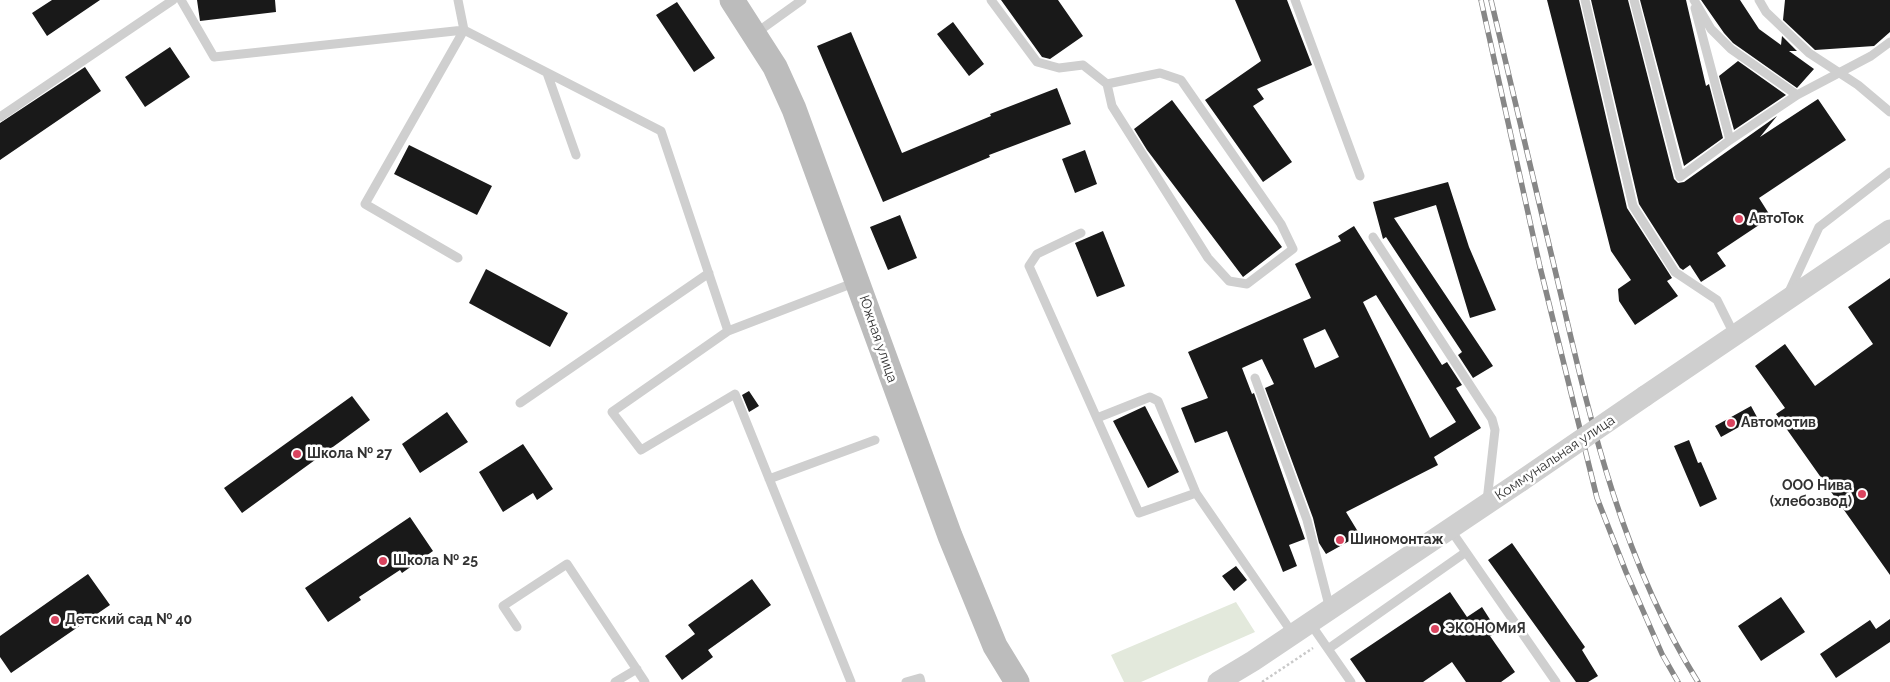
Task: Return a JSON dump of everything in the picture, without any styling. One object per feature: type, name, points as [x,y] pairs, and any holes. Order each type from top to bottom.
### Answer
[{"type":"main road","name":"Южная улица","points":[[732,0],[756,33],[775,67],[794,108],[914,440],[995,646],[1017,682]]},
{"type":"main road","points":[[995,646],[1006,682]]},
{"type":"street","name":"Коммунальная улица","points":[[1218,682],[1450,529],[1890,230]]},
{"type":"lane","points":[[0,117],[173,0]]},
{"type":"lane","points":[[181,0],[214,57],[464,30],[661,131],[728,331]]},
{"type":"lane","points":[[458,0],[464,30],[366,204],[458,258]]},
{"type":"lane","points":[[756,33],[802,0]]},
{"type":"lane","points":[[991,0],[1037,62],[1059,68],[1083,65],[1107,84],[1112,106],[1208,258],[1230,281],[1247,284],[1293,249],[1281,224],[1181,80],[1160,73],[1107,84]]},
{"type":"lane","points":[[1295,0],[1360,176]]},
{"type":"lane","points":[[1585,0],[1633,206],[1675,272],[1717,300],[1735,336]]},
{"type":"lane","points":[[1634,0],[1680,177],[1730,140],[1797,95],[1871,56],[1890,42]]},
{"type":"lane","points":[[1694,0],[1730,140]]},
{"type":"lane","points":[[1694,0],[1711,29],[1730,49],[1772,75],[1797,95]]},
{"type":"lane","points":[[1759,0],[1766,12],[1809,53],[1858,85],[1890,112]]},
{"type":"lane","points":[[546,73],[576,156]]},
{"type":"lane","points":[[1785,302],[1819,227],[1890,172]]},
{"type":"lane","points":[[1081,232],[1037,254],[1029,266],[1139,513],[1196,493]]},
{"type":"lane","points":[[1373,238],[1492,419],[1495,430],[1487,504]]},
{"type":"lane","points":[[520,403],[709,273]]},
{"type":"lane","points":[[851,682],[734,394],[641,450],[612,412],[728,331],[858,281]]},
{"type":"lane","points":[[1255,378],[1307,520],[1330,609]]},
{"type":"lane","points":[[1096,418],[1150,397],[1158,401],[1196,493],[1302,628],[1326,645],[1351,682]]},
{"type":"lane","points":[[769,479],[875,440]]},
{"type":"lane","points":[[1450,529],[1556,682]]},
{"type":"lane","points":[[1326,645],[1466,552]]},
{"type":"lane","points":[[517,627],[503,606],[567,564],[646,682]]},
{"type":"lane","points":[[615,682],[637,669]]},
{"type":"lane","points":[[906,682],[920,678],[921,682]]},
{"type":"path","points":[[1262,682],[1326,645]]},
{"type":"shaded area","points":[[1236,602],[1255,632],[1141,682],[1124,682],[1111,655]]},
{"type":"building","points":[[52,0],[100,0],[47,36],[32,13]]},
{"type":"building","points":[[197,0],[275,0],[276,12],[200,21]]},
{"type":"building","points":[[1001,0],[1058,0],[1083,36],[1050,59],[1042,57]]},
{"type":"building","points":[[1235,0],[1287,0],[1312,65],[1257,89],[1264,99],[1253,106],[1292,162],[1263,182],[1205,100],[1261,61]]},
{"type":"building","points":[[1547,0],[1579,0],[1627,208],[1672,278],[1667,281],[1678,296],[1635,325],[1619,301],[1618,289],[1631,280],[1611,251]]},
{"type":"building","points":[[1591,0],[1628,0],[1674,179],[1678,183],[1684,182],[1777,116],[1760,137],[1818,99],[1846,140],[1759,198],[1771,217],[1717,253],[1726,266],[1701,282],[1690,265],[1683,270],[1680,268],[1639,204]]},
{"type":"building","points":[[1640,0],[1686,0],[1706,86],[1709,84],[1723,138],[1684,166]]},
{"type":"building","points":[[1701,0],[1740,0],[1759,29],[1781,45],[1782,36],[1797,51],[1789,51],[1814,69],[1797,88],[1733,43]]},
{"type":"building","points":[[1785,0],[1890,0],[1890,32],[1874,46],[1815,50],[1783,20]]},
{"type":"building","points":[[677,2],[715,58],[694,72],[656,15]]},
{"type":"building","points":[[953,22],[984,64],[969,76],[937,34]]},
{"type":"building","points":[[851,32],[902,153],[991,116],[990,114],[1057,88],[1071,124],[989,155],[990,157],[883,202],[817,46]]},
{"type":"building","points":[[170,47],[190,77],[145,107],[125,77]]},
{"type":"building","points":[[1738,61],[1786,95],[1734,130],[1719,76]]},
{"type":"building","points":[[85,67],[101,91],[0,160],[0,123]]},
{"type":"building","points":[[1172,100],[1282,247],[1243,277],[1147,150],[1134,129]]},
{"type":"building","points":[[409,145],[492,186],[477,215],[394,174]]},
{"type":"building","points":[[1085,150],[1097,184],[1075,193],[1062,159]]},
{"type":"building","points":[[1448,182],[1469,247],[1496,310],[1470,318],[1436,205],[1394,218],[1493,366],[1473,378],[1458,355],[1462,352],[1386,237],[1383,239],[1373,202]]},
{"type":"building","points":[[900,215],[917,258],[888,270],[870,227]]},
{"type":"building","points":[[1354,226],[1442,365],[1447,362],[1462,385],[1456,388],[1481,428],[1434,457],[1438,465],[1346,512],[1360,535],[1326,554],[1319,543],[1313,518],[1265,388],[1274,384],[1262,359],[1242,368],[1252,394],[1254,393],[1305,539],[1289,545],[1297,566],[1283,572],[1227,431],[1195,443],[1181,408],[1208,398],[1188,352],[1311,298],[1295,264],[1341,241],[1338,236]],"holes":[[[1376,295],[1456,422],[1430,438],[1363,302]],[[1325,329],[1339,357],[1315,368],[1303,339]]]},
{"type":"building","points":[[1103,231],[1125,286],[1097,297],[1075,243]]},
{"type":"building","points":[[486,269],[568,313],[550,347],[469,303]]},
{"type":"building","name":"ООО Нива (хлебозвод)","points":[[1890,278],[1890,575],[1776,414],[1785,408],[1755,366],[1785,344],[1815,386],[1873,344],[1848,307]]},
{"type":"building","points":[[749,391],[759,406],[749,412],[742,395]]},
{"type":"building","name":"Школа № 27","points":[[352,396],[370,420],[242,513],[224,488]]},
{"type":"building","points":[[1145,406],[1179,472],[1148,488],[1113,421]]},
{"type":"building","points":[[1751,406],[1757,417],[1721,437],[1715,426]]},
{"type":"building","points":[[447,412],[468,442],[420,473],[402,444]]},
{"type":"building","points":[[1689,440],[1698,463],[1701,462],[1717,499],[1700,507],[1674,446]]},
{"type":"building","points":[[523,444],[553,489],[537,500],[533,493],[503,512],[479,472]]},
{"type":"building","name":"Школа № 25","points":[[410,517],[433,551],[402,573],[400,570],[359,597],[361,600],[328,622],[305,588]]},
{"type":"building","points":[[1512,543],[1585,647],[1582,650],[1598,676],[1588,682],[1576,682],[1488,560]]},
{"type":"building","points":[[1236,566],[1247,580],[1234,591],[1222,576]]},
{"type":"building","name":"Детский сад № 40","points":[[88,574],[110,605],[11,673],[0,657],[0,636]]},
{"type":"building","points":[[752,579],[771,605],[708,650],[713,657],[682,680],[665,656],[695,634],[688,625]]},
{"type":"building","name":"ЭКОНОМиЯ","points":[[1450,592],[1467,617],[1482,607],[1498,632],[1490,636],[1515,672],[1501,682],[1466,682],[1452,662],[1423,682],[1366,682],[1350,659]]},
{"type":"building","points":[[1781,597],[1805,632],[1761,661],[1738,626]]},
{"type":"building","points":[[1890,619],[1890,642],[1836,678],[1820,654],[1870,620],[1876,629]]},
{"type":"railway","points":[[1481,0],[1540,267],[1597,498],[1626,572],[1662,654],[1678,682]]},
{"type":"railway","points":[[1491,0],[1572,342],[1613,493],[1649,590],[1698,682]]},
{"type":"place","name":"АвтоТок","points":[[1739,219]]},
{"type":"place","name":"Автомотив","points":[[1731,423]]},
{"type":"place","name":"Школа № 27","points":[[297,454]]},
{"type":"place","name":"ООО Нива (хлебозвод)","points":[[1862,494]]},
{"type":"place","name":"Шиномонтаж","points":[[1340,540]]},
{"type":"place","name":"Школа № 25","points":[[383,561]]},
{"type":"place","name":"Детский сад № 40","points":[[55,620]]},
{"type":"place","name":"ЭКОНОМиЯ","points":[[1435,629]]}]
